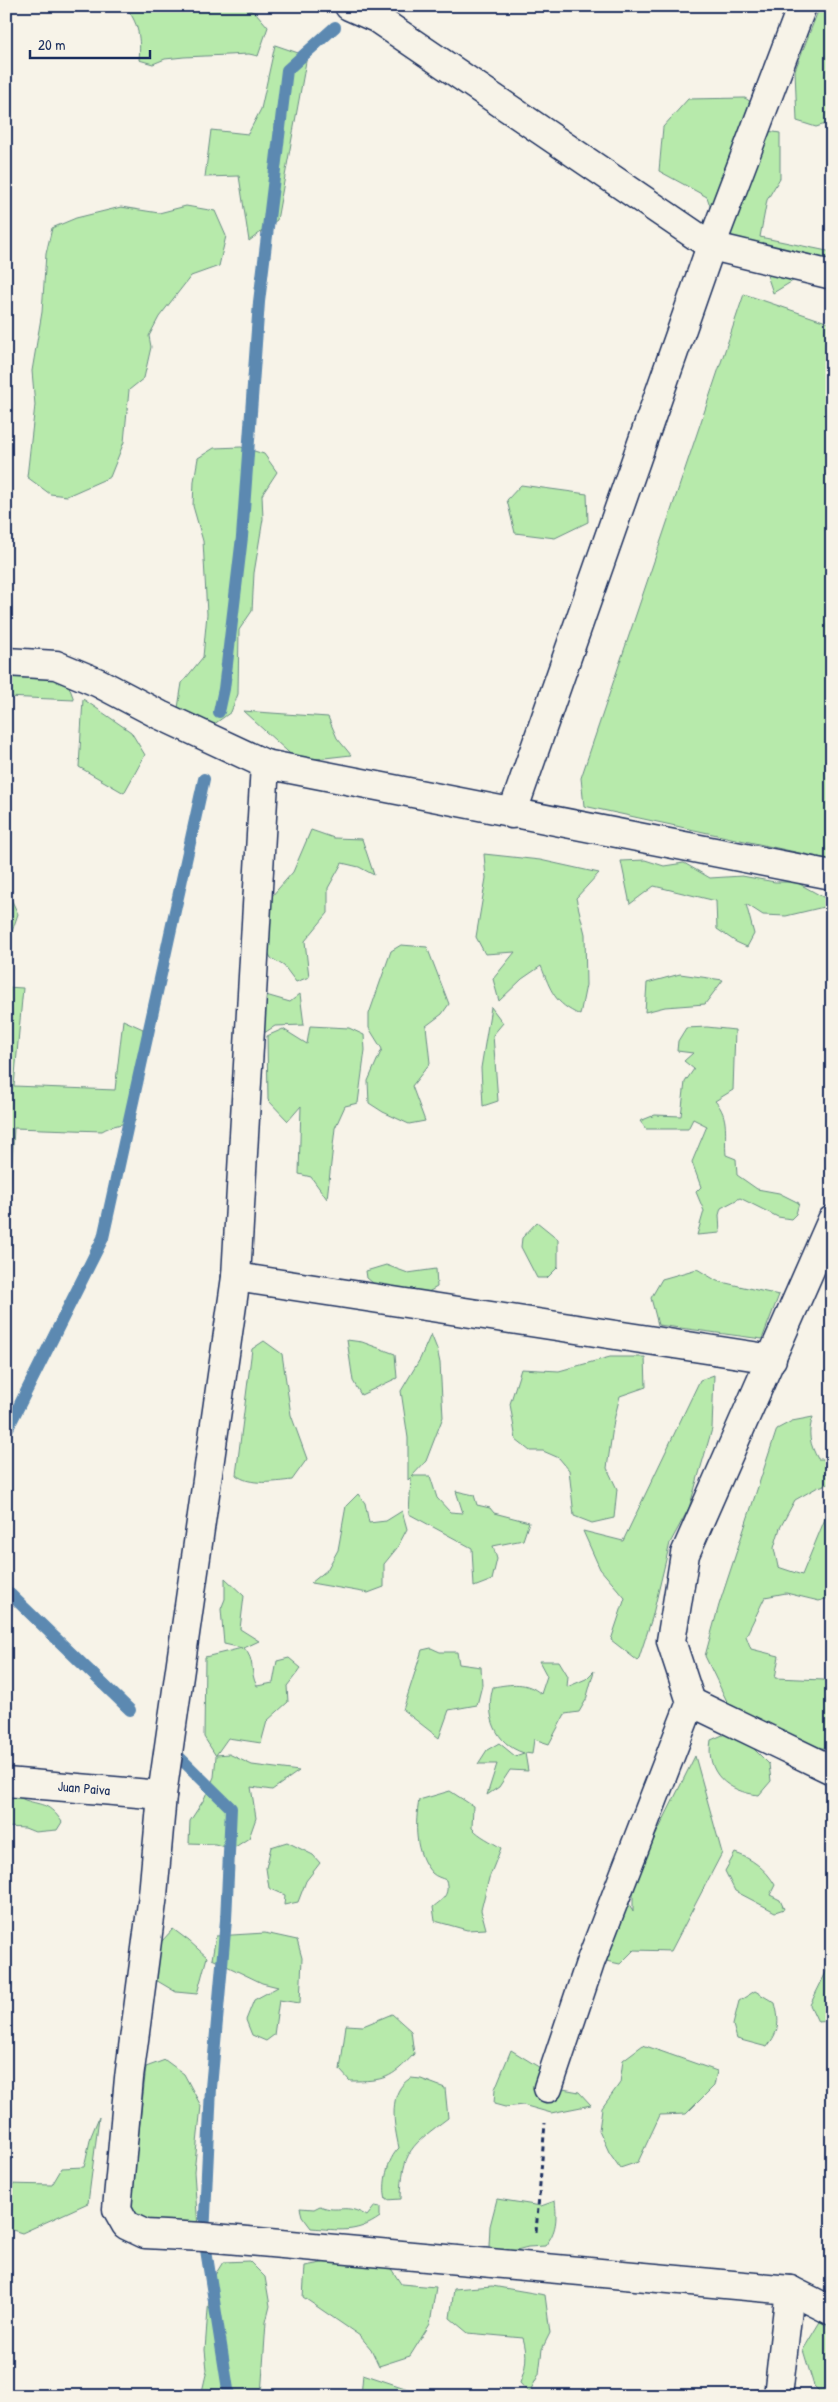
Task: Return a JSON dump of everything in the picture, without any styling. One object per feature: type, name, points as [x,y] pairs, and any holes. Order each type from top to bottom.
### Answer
[{"type":"street","points":[[348,6],[376,18],[711,246],[832,275]]},
{"type":"street","points":[[512,814],[711,246],[802,6]]},
{"type":"street","points":[[6,662],[56,665],[99,683],[160,715],[265,764],[512,814],[832,875]]},
{"type":"street","points":[[265,764],[236,1277],[162,1795],[153,1895],[129,2078],[116,2209],[126,2225],[145,2234],[204,2236],[790,2290],[832,2311]]},
{"type":"street","points":[[548,2088],[590,1962],[691,1702],[671,1641],[686,1554],[772,1359],[826,1252],[832,1220]]},
{"type":"street","points":[[236,1277],[772,1359]]},
{"type":"street","points":[[691,1702],[832,1770]]},
{"type":"street","name":"Juan Paiva","points":[[6,1782],[162,1795]]},
{"type":"street","points":[[778,2396],[790,2290]]},
{"type":"path","points":[[534,2266],[548,2088]]},
{"type":"green space","points":[[124,6],[240,6],[256,13],[268,27],[258,56],[249,54],[184,57],[165,59],[153,64],[139,60],[140,45],[138,31],[133,18]]},
{"type":"green space","points":[[820,6],[832,6],[832,122],[816,127],[797,121],[795,70]]},
{"type":"green space","points":[[275,45],[307,56],[277,220],[249,241],[239,176],[205,177],[211,130],[248,134],[261,109]]},
{"type":"green space","points":[[745,98],[763,110],[756,129],[780,133],[780,178],[767,200],[760,237],[832,252],[832,281],[796,279],[773,293],[764,266],[718,228],[707,197],[659,171],[663,127],[688,99]]},
{"type":"green space","points":[[186,206],[215,211],[226,236],[219,266],[191,276],[159,317],[149,336],[151,347],[144,378],[129,390],[124,442],[110,477],[67,496],[50,494],[27,477],[35,405],[32,371],[42,312],[46,254],[52,228],[76,218],[121,207],[159,213]]},
{"type":"green space","points":[[744,294],[832,324],[832,860],[584,806],[581,778]]},
{"type":"green space","points":[[241,447],[264,454],[277,472],[262,495],[263,519],[254,573],[252,611],[239,630],[238,694],[231,712],[206,730],[183,726],[178,708],[182,683],[203,657],[207,614],[203,541],[193,506],[194,481],[198,458],[214,448]]},
{"type":"green space","points":[[521,485],[587,494],[588,522],[555,538],[515,533],[507,500]]},
{"type":"green space","points":[[6,672],[66,678],[74,700],[6,697]]},
{"type":"green space","points":[[83,699],[131,732],[145,755],[124,793],[79,767]]},
{"type":"green space","points":[[243,711],[328,717],[337,738],[351,755],[298,761]]},
{"type":"green space","points":[[311,830],[334,838],[362,839],[374,875],[359,867],[342,863],[328,888],[328,913],[305,941],[309,977],[296,982],[284,966],[271,958],[261,939],[259,921],[271,897],[293,872]]},
{"type":"green space","points":[[484,854],[540,860],[599,873],[576,898],[585,934],[586,985],[580,1015],[564,1006],[554,995],[541,966],[522,979],[499,1001],[493,979],[515,952],[485,954],[476,937],[486,878]]},
{"type":"green space","points":[[645,860],[664,866],[684,863],[710,878],[742,876],[775,882],[796,882],[832,902],[832,905],[786,916],[763,915],[746,904],[754,934],[747,947],[717,929],[716,901],[654,886],[630,904],[621,861]]},
{"type":"green space","points":[[6,888],[18,914],[6,949]]},
{"type":"green space","points":[[401,945],[427,947],[449,1004],[442,1014],[426,1026],[430,1063],[412,1086],[425,1121],[409,1124],[369,1103],[368,1081],[382,1049],[369,1028],[369,1014],[391,951]]},
{"type":"green space","points":[[680,974],[723,980],[705,1004],[665,1007],[645,1012],[647,983]]},
{"type":"green space","points":[[6,987],[23,988],[14,1086],[115,1090],[123,1020],[143,1029],[135,1121],[102,1131],[14,1128],[10,1199],[6,1199]]},
{"type":"green space","points":[[259,993],[290,1002],[300,994],[304,1025],[275,1026],[250,1042]]},
{"type":"green space","points":[[491,1007],[503,1023],[493,1035],[498,1101],[483,1106],[481,1068]]},
{"type":"green space","points":[[310,1026],[349,1028],[364,1035],[365,1050],[358,1103],[345,1106],[335,1128],[327,1199],[311,1177],[299,1174],[301,1106],[288,1121],[268,1100],[267,1036],[283,1029],[307,1044]]},
{"type":"green space","points":[[707,1027],[735,1030],[733,1090],[715,1101],[720,1107],[725,1120],[726,1155],[736,1159],[737,1175],[757,1189],[779,1193],[799,1203],[796,1214],[791,1219],[778,1217],[740,1198],[721,1208],[719,1215],[720,1233],[697,1235],[704,1211],[696,1192],[701,1187],[692,1162],[707,1126],[693,1119],[688,1129],[646,1129],[640,1121],[655,1115],[681,1116],[685,1082],[694,1069],[684,1061],[693,1053],[677,1051],[678,1041],[686,1028]]},
{"type":"green space","points":[[537,1222],[558,1239],[558,1267],[547,1278],[537,1278],[521,1247],[522,1238]]},
{"type":"green space","points":[[386,1265],[408,1273],[436,1269],[437,1287],[414,1300],[385,1293],[367,1278],[366,1271]]},
{"type":"green space","points":[[697,1269],[717,1281],[779,1295],[762,1339],[658,1325],[651,1298],[662,1279]]},
{"type":"green space","points":[[431,1334],[440,1363],[443,1417],[426,1461],[412,1476],[430,1476],[437,1498],[450,1512],[463,1513],[456,1491],[474,1495],[477,1505],[490,1508],[494,1513],[529,1522],[523,1540],[493,1546],[497,1559],[492,1580],[474,1587],[472,1548],[409,1514],[411,1477],[408,1480],[408,1438],[401,1391],[420,1359]]},
{"type":"green space","points":[[347,1340],[362,1342],[395,1354],[397,1378],[361,1395],[353,1381]]},
{"type":"green space","points":[[264,1341],[282,1354],[291,1415],[307,1459],[292,1480],[255,1482],[236,1475],[252,1349]]},
{"type":"green space","points":[[610,1357],[645,1357],[646,1387],[620,1396],[614,1420],[607,1468],[617,1489],[614,1518],[592,1523],[574,1516],[569,1470],[559,1458],[543,1451],[530,1451],[516,1440],[510,1404],[521,1369],[559,1371]]},
{"type":"green space","points":[[714,1375],[712,1429],[689,1508],[670,1543],[652,1618],[638,1661],[611,1640],[625,1598],[600,1569],[583,1531],[623,1541],[700,1380]]},
{"type":"green space","points":[[813,1417],[810,1428],[811,1444],[818,1459],[832,1459],[832,1483],[818,1487],[795,1500],[780,1528],[774,1548],[778,1567],[802,1575],[827,1514],[832,1508],[832,1597],[819,1601],[786,1593],[765,1597],[746,1636],[751,1649],[779,1656],[775,1678],[824,1680],[832,1692],[832,1748],[816,1748],[735,1718],[705,1656],[719,1605],[777,1429],[792,1421]]},
{"type":"green space","points":[[358,1494],[365,1503],[369,1523],[386,1521],[402,1511],[407,1529],[397,1548],[384,1564],[384,1587],[368,1593],[311,1583],[327,1570],[338,1550],[346,1506]]},
{"type":"green space","points":[[225,1578],[244,1596],[240,1629],[259,1641],[244,1648],[250,1657],[253,1676],[257,1686],[273,1683],[277,1661],[289,1658],[301,1668],[287,1686],[288,1702],[267,1721],[261,1743],[228,1738],[216,1755],[229,1754],[252,1765],[299,1771],[272,1790],[251,1787],[256,1818],[249,1838],[232,1849],[215,1844],[189,1843],[190,1821],[203,1801],[214,1777],[216,1756],[204,1737],[205,1657],[242,1648],[224,1644],[221,1609],[225,1599]]},
{"type":"green space","points":[[431,1648],[440,1652],[457,1652],[459,1664],[481,1667],[482,1685],[477,1705],[449,1710],[439,1738],[403,1710],[422,1650]]},
{"type":"green space","points":[[539,1661],[559,1661],[568,1676],[567,1687],[586,1679],[594,1671],[586,1700],[579,1712],[565,1714],[549,1744],[534,1739],[532,1754],[525,1753],[528,1771],[510,1770],[499,1787],[487,1795],[497,1764],[478,1764],[487,1750],[499,1743],[515,1756],[524,1753],[514,1749],[499,1736],[490,1708],[493,1687],[512,1684],[524,1685],[541,1694],[547,1676]]},
{"type":"green space","points":[[725,1734],[742,1737],[769,1764],[771,1781],[759,1795],[738,1790],[721,1779],[715,1771],[710,1752],[711,1740]]},
{"type":"green space","points":[[695,1756],[722,1853],[671,1951],[634,1950],[620,1964],[601,1960],[628,1901],[633,1912],[633,1881]]},
{"type":"green space","points":[[6,1791],[25,1800],[50,1808],[62,1822],[57,1830],[35,1832],[25,1828],[6,1827]]},
{"type":"green space","points":[[450,1791],[473,1806],[472,1828],[501,1848],[489,1878],[481,1910],[486,1929],[467,1930],[435,1921],[433,1907],[445,1896],[447,1885],[446,1880],[432,1873],[422,1857],[417,1838],[419,1800]]},
{"type":"green space","points":[[287,1842],[313,1855],[320,1863],[306,1881],[298,1902],[284,1905],[285,1895],[269,1888],[266,1868],[271,1847]]},
{"type":"green space","points":[[735,1853],[747,1858],[763,1869],[775,1885],[770,1895],[780,1900],[784,1909],[775,1912],[735,1891],[725,1871]]},
{"type":"green space","points":[[173,1929],[207,1957],[197,1994],[176,1992],[154,1979],[150,1954]]},
{"type":"green space","points":[[265,1933],[297,1940],[302,1958],[300,2003],[279,2000],[274,2035],[266,2041],[252,2035],[246,2020],[254,2000],[278,1987],[262,1983],[212,1959],[216,1936]]},
{"type":"green space","points":[[832,1960],[832,2021],[818,2022],[810,2005]]},
{"type":"green space","points":[[755,1991],[775,2003],[777,2010],[778,2021],[776,2031],[767,2047],[737,2039],[733,2025],[739,2001]]},
{"type":"green space","points":[[392,2014],[411,2031],[414,2054],[393,2074],[386,2077],[350,2081],[340,2070],[346,2025],[363,2026]]},
{"type":"green space","points":[[643,2045],[717,2071],[714,2086],[686,2114],[660,2115],[638,2162],[620,2168],[609,2152],[599,2130],[602,2108],[620,2083],[623,2060]]},
{"type":"green space","points":[[511,2050],[542,2069],[555,2084],[563,2089],[579,2092],[591,2105],[551,2113],[523,2105],[505,2107],[494,2104],[495,2089]]},
{"type":"green space","points":[[165,2060],[184,2074],[201,2106],[194,2172],[198,2228],[128,2230],[146,2067]]},
{"type":"green space","points":[[411,2078],[421,2079],[445,2088],[448,2118],[417,2143],[411,2151],[404,2170],[401,2199],[386,2200],[386,2172],[391,2159],[399,2148],[394,2119],[395,2100],[403,2084]]},
{"type":"green space","points":[[99,2117],[88,2203],[22,2233],[6,2228],[6,2184],[52,2185],[62,2168],[84,2167],[91,2136]]},
{"type":"green space","points":[[497,2199],[541,2206],[555,2201],[555,2225],[552,2235],[545,2246],[528,2247],[501,2254],[489,2246],[490,2226]]},
{"type":"green space","points":[[320,2206],[332,2209],[353,2210],[367,2216],[375,2206],[380,2207],[380,2217],[363,2226],[347,2230],[311,2228],[302,2216],[300,2208],[314,2209]]},
{"type":"green space","points":[[349,2258],[390,2267],[401,2284],[436,2287],[430,2324],[410,2356],[379,2366],[371,2349],[360,2336],[303,2297],[305,2266]]},
{"type":"green space","points":[[249,2261],[265,2277],[270,2306],[266,2322],[261,2396],[201,2396],[207,2370],[205,2350],[210,2283],[223,2262]]},
{"type":"green space","points":[[492,2286],[545,2295],[550,2333],[542,2349],[539,2374],[529,2393],[520,2383],[526,2361],[523,2338],[468,2333],[450,2318],[454,2289]]},
{"type":"green space","points":[[821,2320],[832,2326],[832,2396],[824,2396],[814,2386],[803,2350]]},
{"type":"green space","points":[[363,2374],[411,2390],[410,2396],[361,2396]]},
{"type":"waterway","points":[[219,712],[224,689],[242,537],[259,302],[287,70],[335,27]]},
{"type":"waterway","points":[[6,1432],[103,1238],[204,779]]},
{"type":"waterway","points":[[6,1590],[130,1710]]},
{"type":"waterway","points":[[169,1747],[231,1808],[226,1920],[211,2088],[204,2237],[229,2396]]}]
